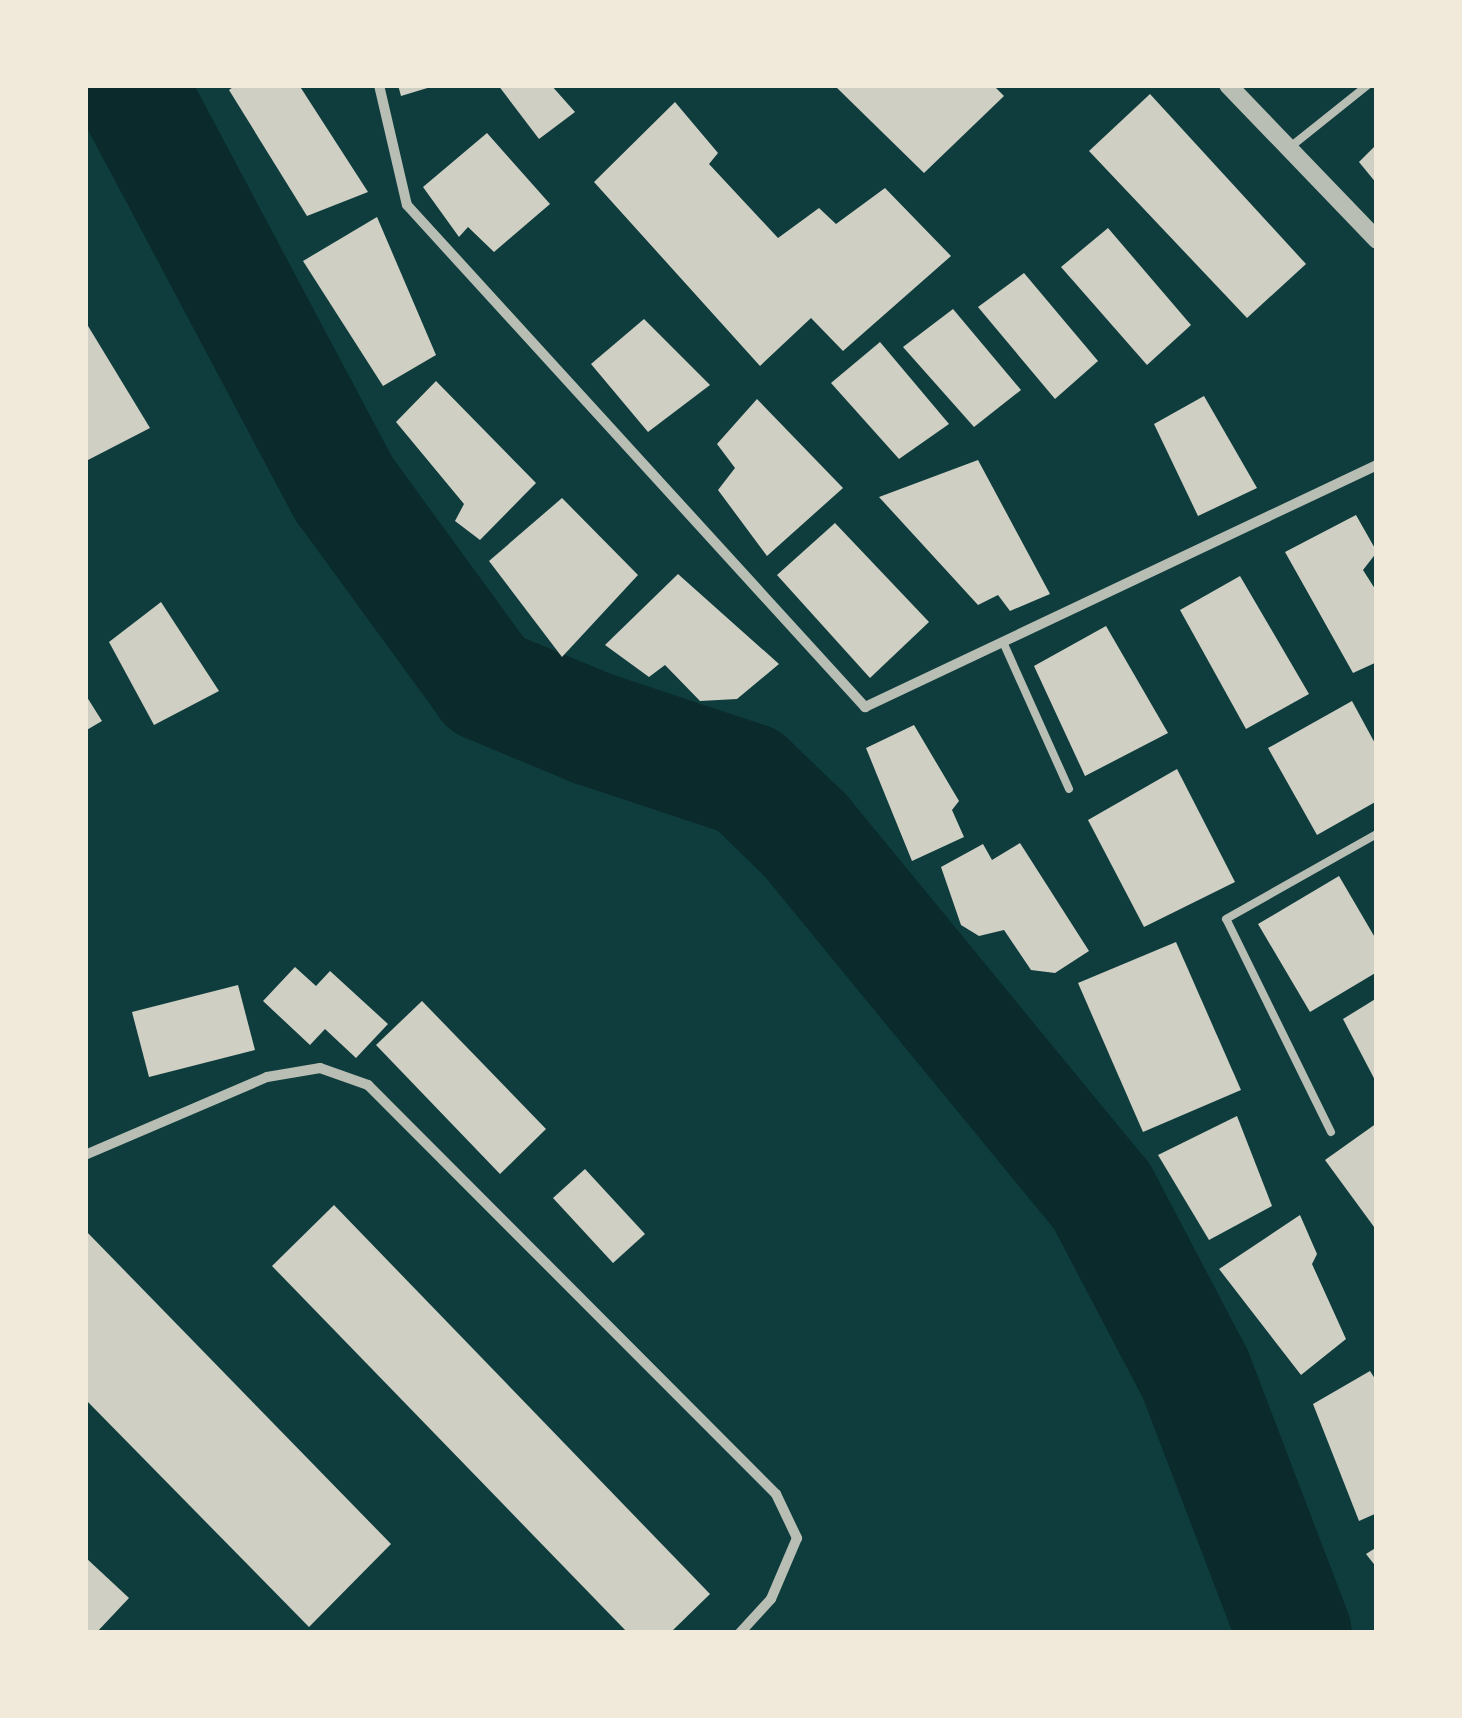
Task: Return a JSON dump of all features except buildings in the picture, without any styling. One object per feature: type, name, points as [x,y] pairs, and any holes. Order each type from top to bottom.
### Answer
[{"type":"street","points":[[378,85],[407,205],[866,706],[1377,465]]},
{"type":"street","points":[[1228,85],[1377,240]]},
{"type":"street","points":[[85,1154],[267,1077],[320,1068],[368,1085],[776,1494],[797,1538],[771,1599],[740,1633]]},
{"type":"lane","points":[[1289,148],[1368,85]]},
{"type":"lane","points":[[1003,642],[1069,789]]},
{"type":"lane","points":[[1331,1132],[1226,919],[1377,834]]},
{"type":"waterway","points":[[129,85],[344,489],[486,684],[592,728],[748,780],[804,834],[1101,1195],[1195,1374],[1294,1633]]}]
